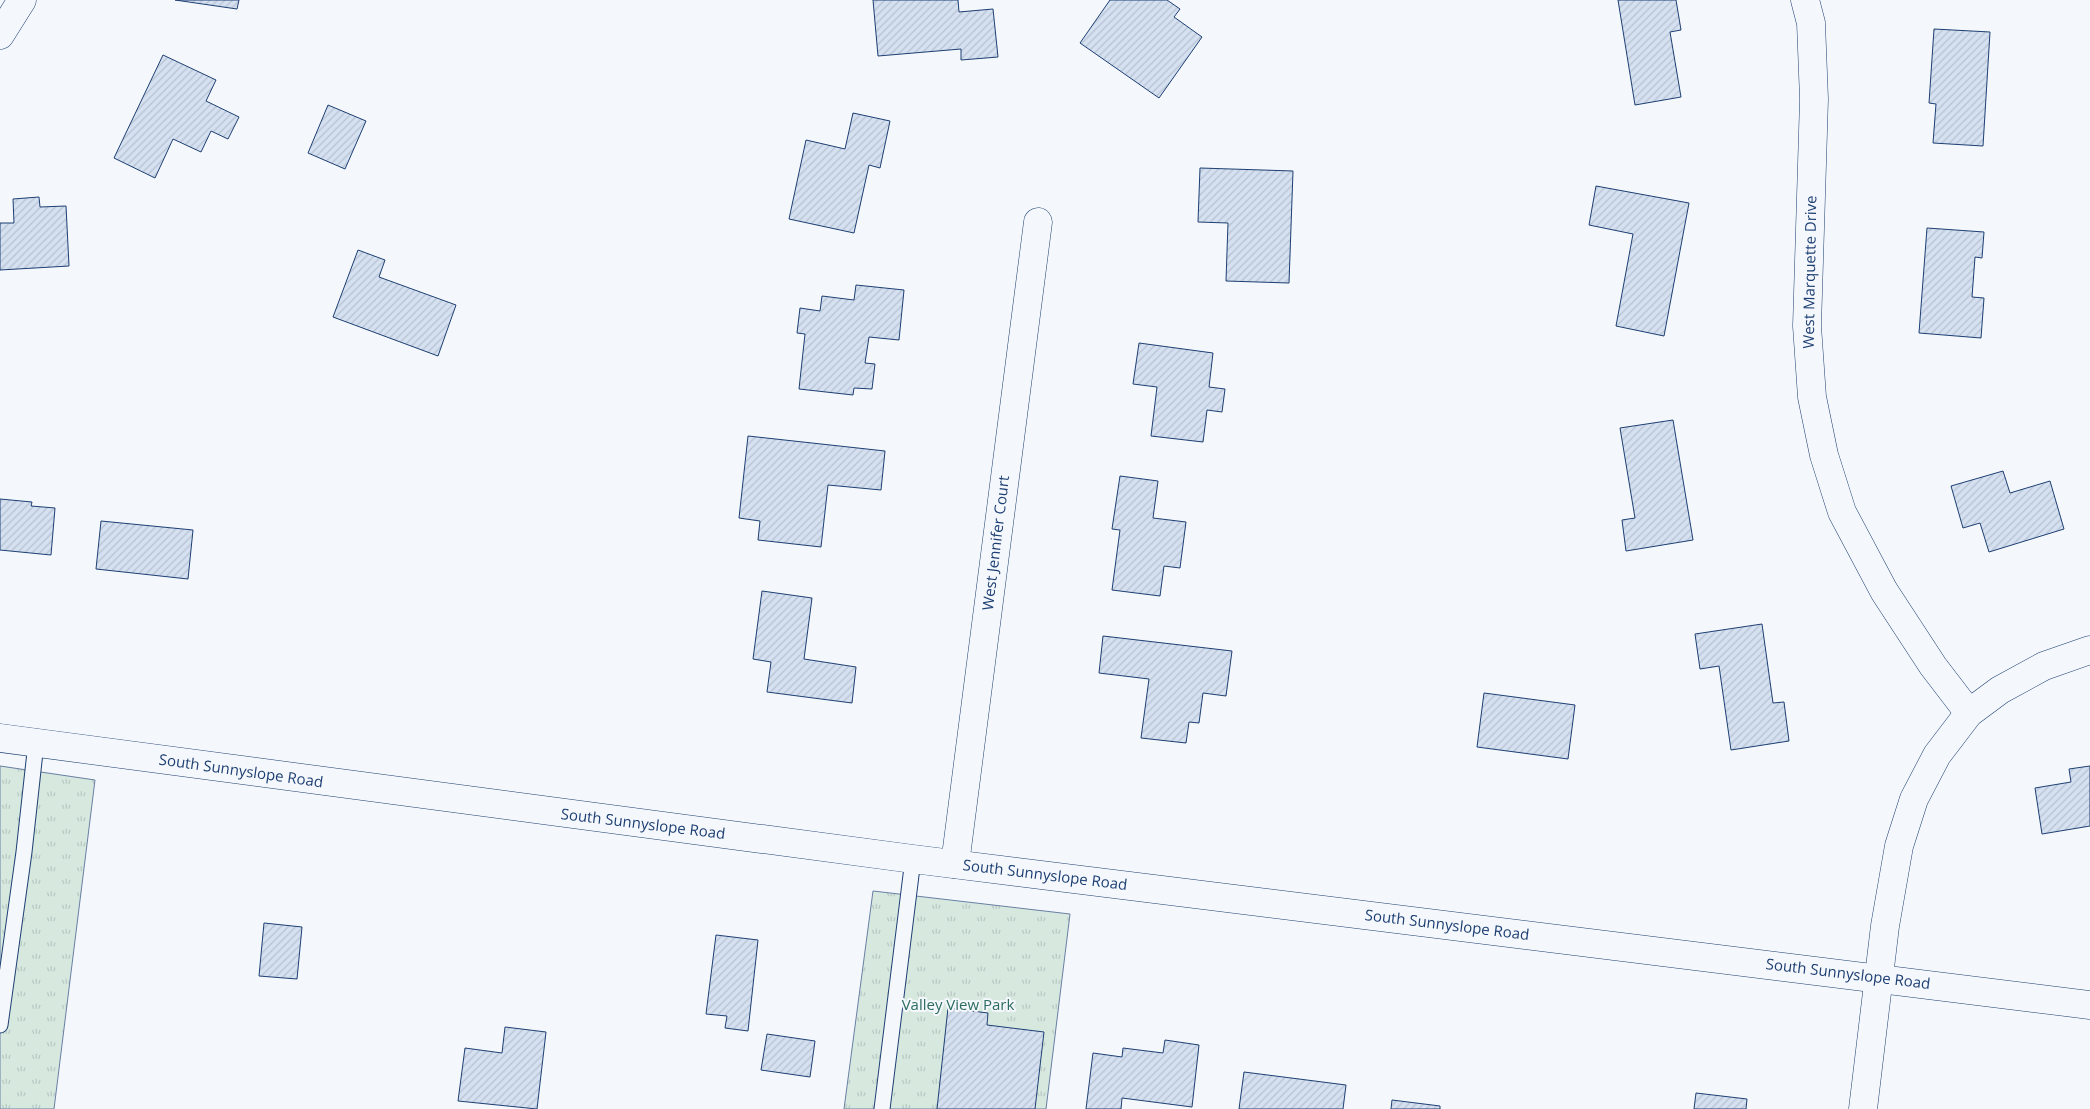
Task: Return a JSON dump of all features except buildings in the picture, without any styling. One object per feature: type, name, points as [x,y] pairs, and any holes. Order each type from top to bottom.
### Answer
[{"type":"street","points":[[0,36],[22,0]]},
{"type":"street","name":"West Marquette Drive","points":[[1805,0],[1811,23],[1814,99],[1806,326],[1812,397],[1824,455],[1842,512],[1884,591],[1933,666],[1969,713]]},
{"type":"street","name":"West Jennifer Court","points":[[955,864],[1038,222]]},
{"type":"street","points":[[1863,1109],[1885,926],[1899,846],[1914,799],[1937,755],[1969,713],[2000,690],[2044,666],[2090,650]]},
{"type":"street","name":"South Sunnyslope Road","points":[[0,738],[913,859],[2090,1005]]},
{"type":"lane","points":[[0,1025],[24,852],[36,743]]},
{"type":"lane","points":[[882,1109],[913,859]]},
{"type":"green space","points":[[0,766],[95,780],[54,1109],[0,1109]]},
{"type":"green space","name":"Valley View Park","points":[[873,891],[1070,914],[1046,1109],[844,1109]]}]
